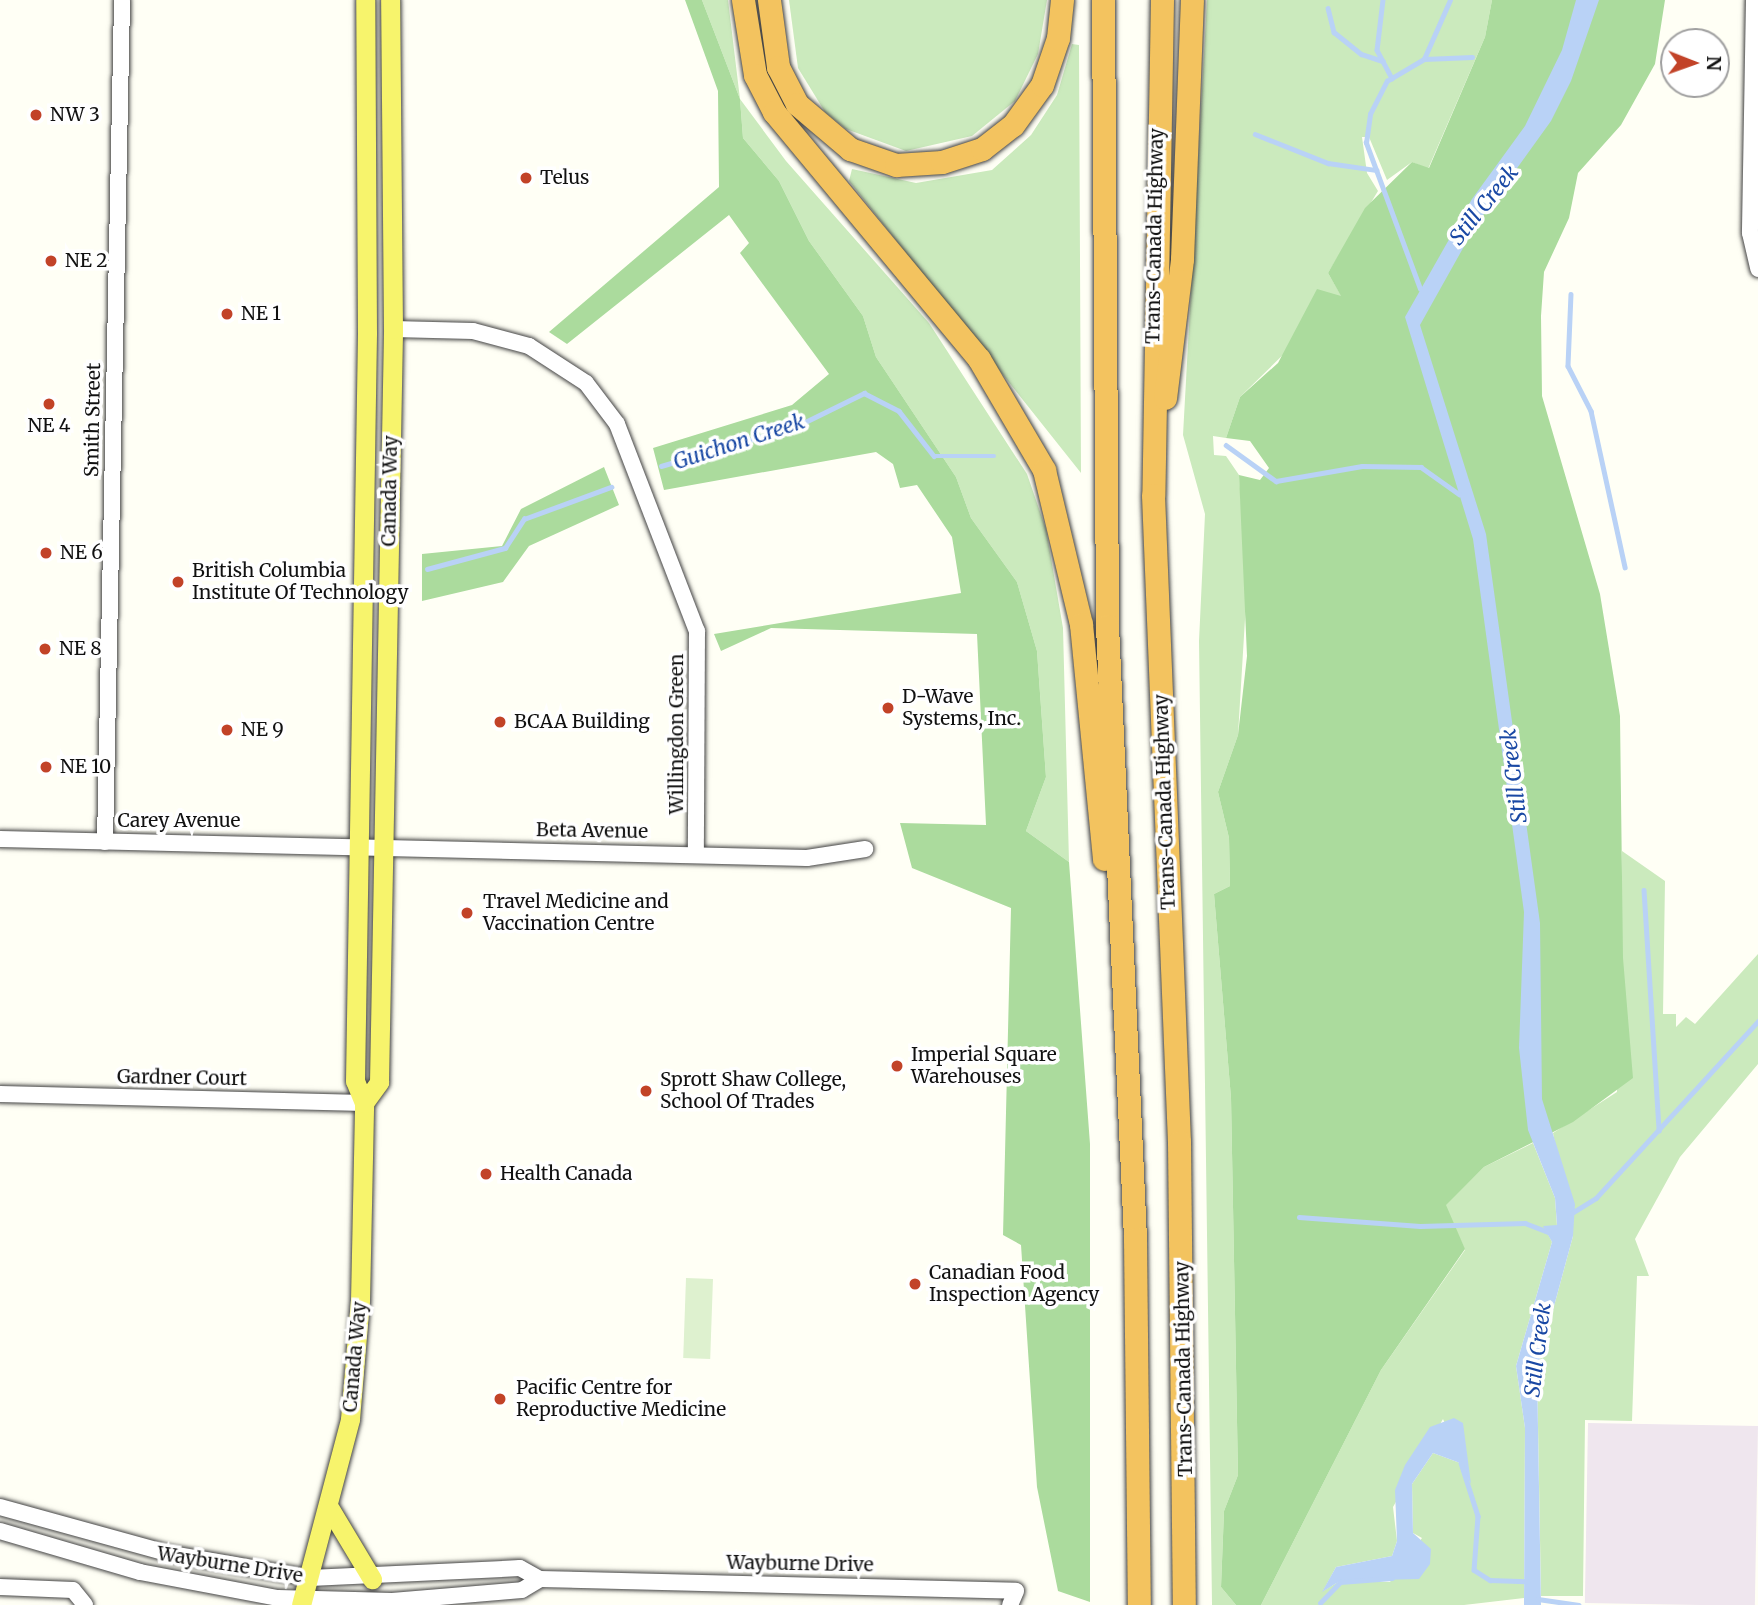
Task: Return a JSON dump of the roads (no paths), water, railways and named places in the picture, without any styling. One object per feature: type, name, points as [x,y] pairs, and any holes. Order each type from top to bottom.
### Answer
[{"type":"highway","points":[[743,0],[755,75],[774,112],[979,359],[1044,470],[1081,624],[1098,823],[1122,980]]},
{"type":"highway","points":[[769,0],[778,68],[797,104],[850,149],[896,165],[942,162],[982,149],[1013,125],[1042,85],[1058,38],[1062,0]]},
{"type":"highway","points":[[1103,0],[1100,312],[1122,980],[1135,1239],[1139,1605]]},
{"type":"highway","name":"Trans-Canada Highway","points":[[1162,0],[1153,495],[1179,1142],[1184,1605]]},
{"type":"highway","points":[[1153,495],[1182,259],[1192,0]]},
{"type":"main road","name":"Canada Way","points":[[302,1602],[330,1509],[357,1361],[364,1103],[355,1081],[365,0]]},
{"type":"main road","name":"Canada Way","points":[[364,1103],[379,1082],[393,329],[390,0]]},
{"type":"main road","points":[[330,1509],[372,1579]]},
{"type":"street","name":"Smith Street","points":[[105,842],[122,0]]},
{"type":"street","points":[[1754,0],[1750,233],[1758,269]]},
{"type":"street","name":"Willingdon Green","points":[[393,329],[488,333],[529,346],[586,383],[617,424],[697,631],[696,855]]},
{"type":"street","name":"Carey Avenue","points":[[0,839],[358,846]]},
{"type":"street","name":"Beta Avenue","points":[[358,846],[831,858],[865,849]]},
{"type":"street","name":"Gardner Court","points":[[0,1094],[364,1103]]},
{"type":"street","name":"Wayburne Drive","points":[[0,1507],[171,1554],[310,1578],[372,1579],[520,1568],[540,1578],[1013,1598]]},
{"type":"street","name":"Wayburne Drive","points":[[0,1531],[141,1572],[302,1602],[522,1590],[540,1578]]},
{"type":"street","points":[[0,1587],[69,1589],[83,1600]]},
{"type":"water","name":"Still Creek","points":[[1576,0],[1599,0],[1571,81],[1551,121],[1476,225],[1420,325],[1486,534],[1540,923],[1542,1099],[1575,1204],[1573,1236],[1537,1369],[1541,1605],[1524,1605],[1525,1428],[1516,1366],[1552,1242],[1543,1226],[1557,1225],[1555,1198],[1528,1130],[1519,1048],[1524,912],[1473,539],[1405,317],[1472,199],[1525,126],[1562,50]]},
{"type":"water","points":[[1454,1418],[1463,1423],[1471,1484],[1460,1463],[1433,1453],[1412,1484],[1413,1533],[1431,1549],[1430,1564],[1419,1579],[1340,1581],[1322,1592],[1336,1567],[1392,1556],[1397,1541],[1395,1490],[1405,1465],[1430,1427]]},
{"type":"waterway","points":[[1383,0],[1377,50],[1392,78]]},
{"type":"waterway","points":[[1420,289],[1366,143],[1370,114],[1387,81],[1424,59],[1450,0]]},
{"type":"waterway","points":[[1328,8],[1334,32],[1361,54],[1383,61]]},
{"type":"waterway","points":[[1424,59],[1472,57]]},
{"type":"waterway","points":[[1255,134],[1328,163],[1376,170]]},
{"type":"waterway","points":[[1571,294],[1568,366],[1591,411],[1625,567]]},
{"type":"waterway","name":"Guichon Creek","points":[[661,466],[797,426],[864,393],[899,411],[934,456],[994,456]]},
{"type":"waterway","name":"Guichon Creek","points":[[1226,445],[1276,481],[1362,466],[1421,467],[1459,494]]},
{"type":"waterway","name":"Guichon Creek","points":[[427,569],[505,548],[524,519],[611,487]]},
{"type":"waterway","points":[[1644,890],[1659,1131]]},
{"type":"waterway","points":[[1572,1213],[1596,1198],[1758,1021]]},
{"type":"waterway","points":[[1299,1217],[1420,1226],[1525,1223],[1548,1232]]},
{"type":"waterway","points":[[1461,1463],[1478,1516],[1474,1570],[1490,1580],[1528,1581]]},
{"type":"waterway","points":[[1320,1603],[1340,1582],[1392,1578]]},
{"type":"waterway","points":[[1538,1599],[1579,1605]]},
{"type":"place","name":"NW 3","points":[[36,115]]},
{"type":"place","name":"Telus","points":[[526,178]]},
{"type":"place","name":"NE 2","points":[[51,261]]},
{"type":"place","name":"NE 1","points":[[227,314]]},
{"type":"place","name":"NE 4","points":[[49,404]]},
{"type":"place","name":"NE 6","points":[[46,553]]},
{"type":"place","name":"British Columbia Institute Of Technology","points":[[178,582]]},
{"type":"place","name":"NE 8","points":[[45,649]]},
{"type":"place","name":"D-Wave Systems, Inc.","points":[[888,708]]},
{"type":"place","name":"BCAA Building","points":[[500,722]]},
{"type":"place","name":"NE 9","points":[[227,730]]},
{"type":"place","name":"NE 10","points":[[46,767]]},
{"type":"place","name":"Travel Medicine and Vaccination Centre","points":[[467,913]]},
{"type":"place","name":"Imperial Square Warehouses","points":[[897,1066]]},
{"type":"place","name":"Sprott Shaw College, School Of Trades","points":[[646,1091]]},
{"type":"place","name":"Health Canada","points":[[486,1174]]},
{"type":"place","name":"Canadian Food Inspection Agency","points":[[915,1284]]},
{"type":"place","name":"Pacific Centre for Reproductive Medicine","points":[[500,1399]]}]
